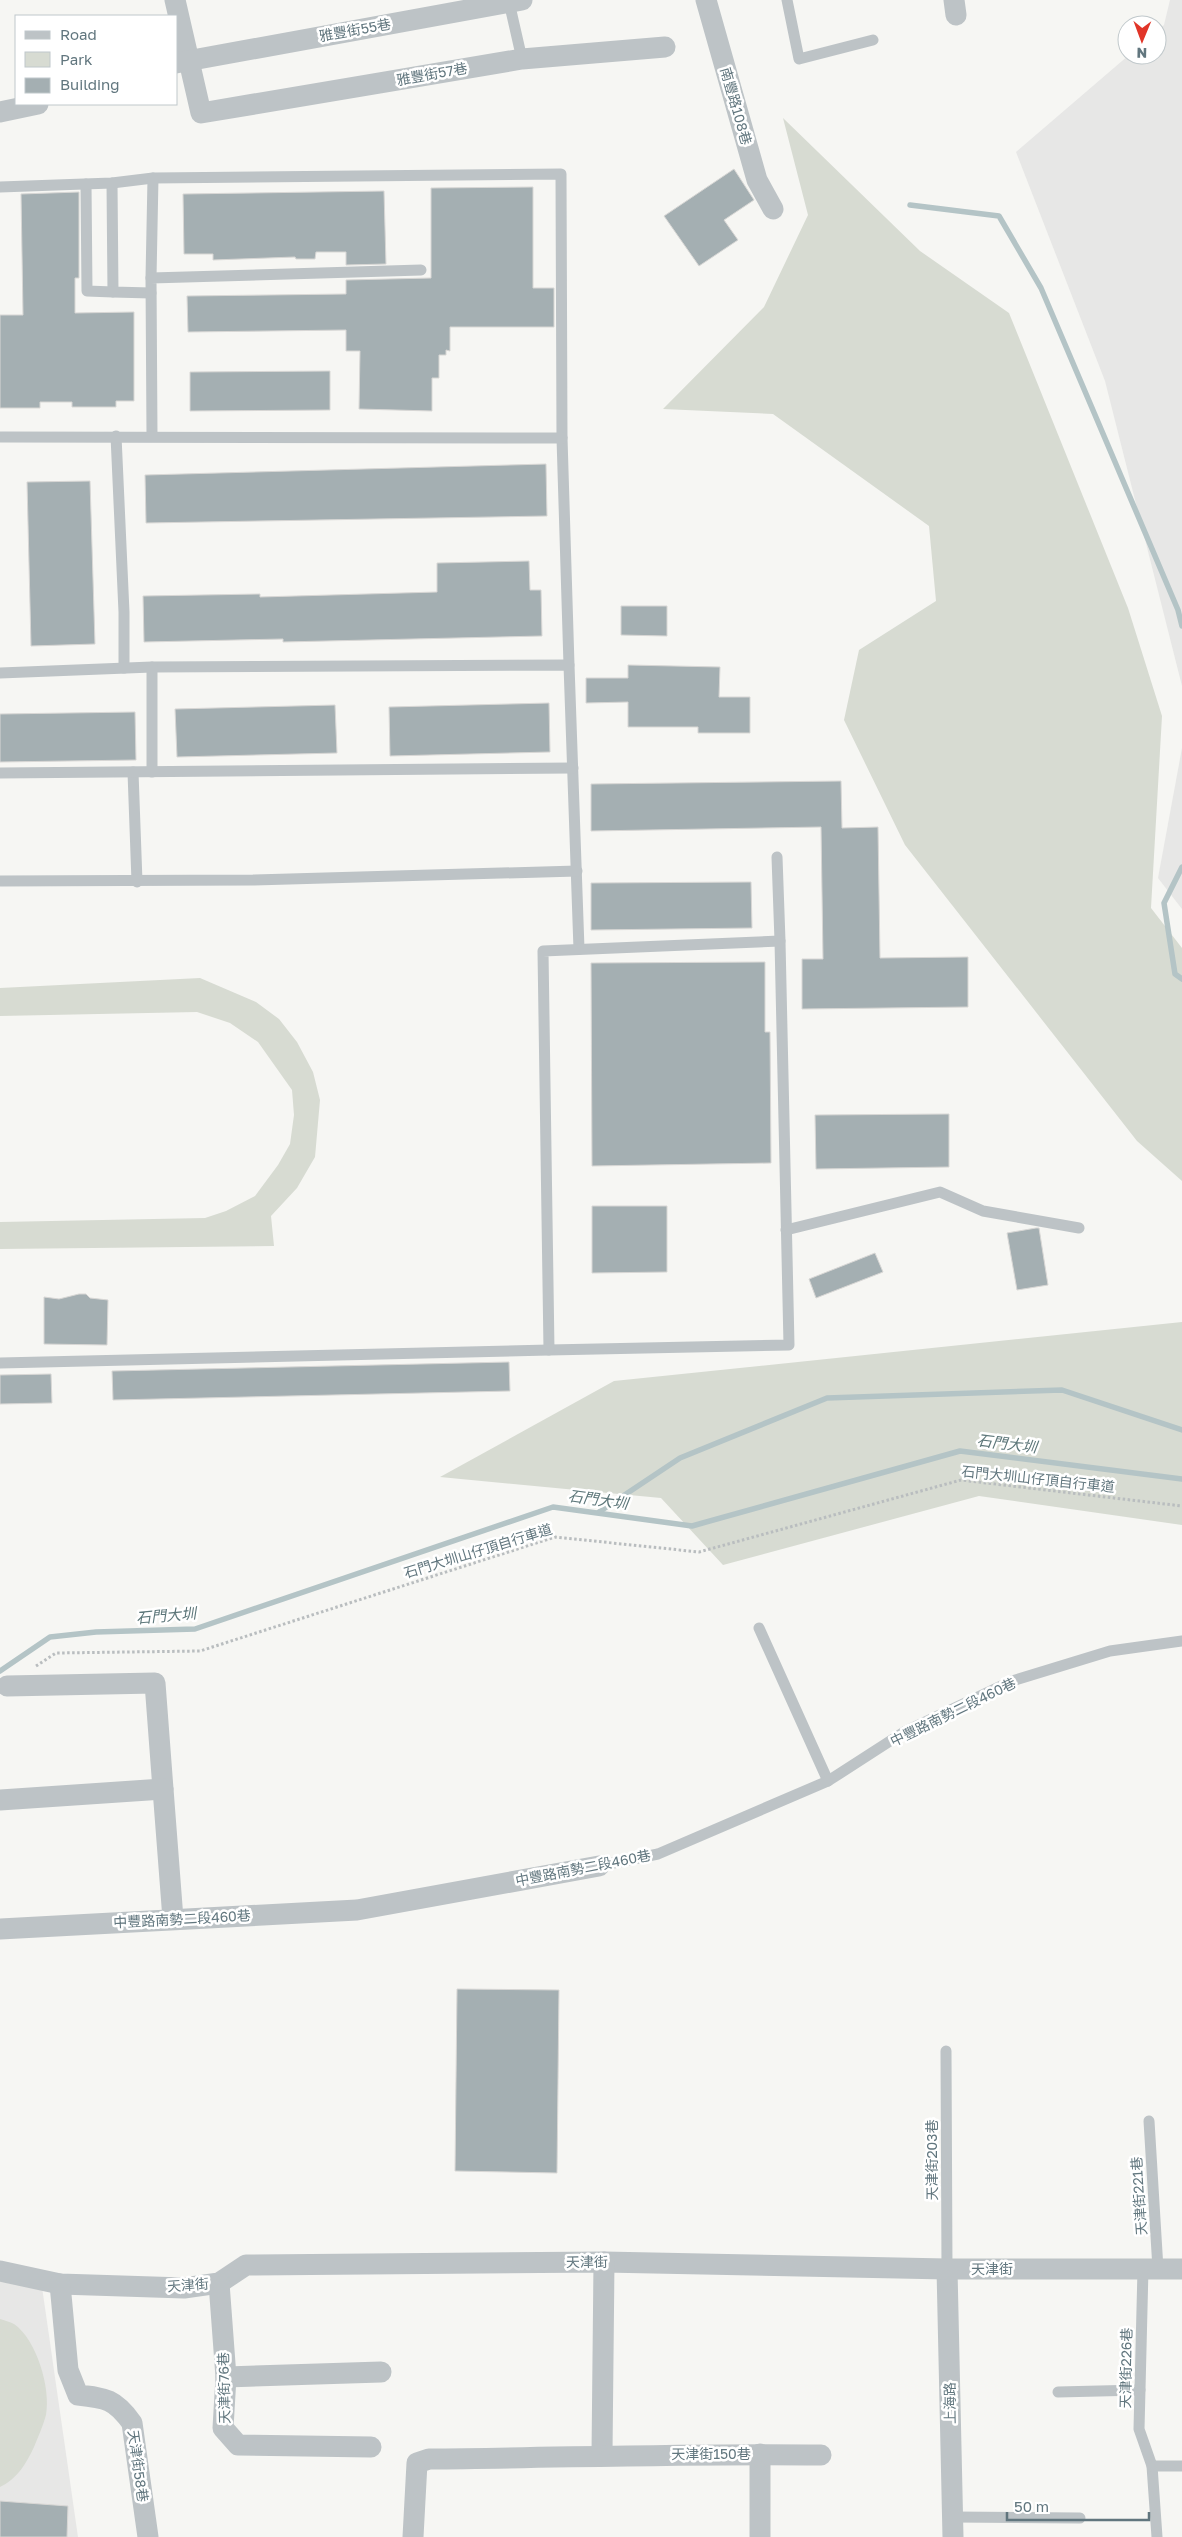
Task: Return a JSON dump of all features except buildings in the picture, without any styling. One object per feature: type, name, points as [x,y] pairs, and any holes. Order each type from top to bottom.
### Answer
[{"type":"street","points":[[175,0],[177,15]]},
{"type":"street","name":"南豐路108巷","points":[[706,0],[757,180],[772,209]]},
{"type":"street","name":"雅豐街55巷","points":[[182,61],[516,1]]},
{"type":"street","points":[[178,26],[182,61]]},
{"type":"street","name":"雅豐街57巷","points":[[182,61],[201,113],[522,59],[665,47]]},
{"type":"street","points":[[0,112],[33,105]]},
{"type":"street","points":[[7,1686],[155,1683],[173,1919]]},
{"type":"street","points":[[0,1800],[163,1789]]},
{"type":"street","name":"中豐路南勢二段460巷","points":[[0,1929],[357,1910],[599,1866]]},
{"type":"street","points":[[602,2454],[604,2262]]},
{"type":"street","name":"天津街","points":[[0,2271],[60,2284],[184,2288],[219,2283],[246,2265],[604,2262],[947,2269],[1182,2269]]},
{"type":"street","name":"上海路","points":[[947,2269],[952,2527]]},
{"type":"street","name":"天津街76巷","points":[[219,2283],[226,2377],[223,2428],[238,2445],[371,2447]]},
{"type":"street","name":"天津街58巷","points":[[60,2284],[68,2370],[78,2395],[107,2398],[121,2407],[132,2422],[148,2537]]},
{"type":"street","points":[[226,2377],[381,2372]]},
{"type":"street","name":"天津街150巷","points":[[413,2537],[417,2463],[429,2459],[562,2458],[602,2454],[821,2455]]},
{"type":"street","points":[[760,2454],[760,2537]]},
{"type":"lane","points":[[787,0],[798,59],[873,40]]},
{"type":"lane","points":[[516,1],[522,59]]},
{"type":"lane","points":[[0,187],[112,183],[153,178],[561,174],[562,438],[579,949]]},
{"type":"lane","points":[[152,436],[151,278],[153,178]]},
{"type":"lane","points":[[112,183],[113,292]]},
{"type":"lane","points":[[86,184],[88,291],[151,292]]},
{"type":"lane","points":[[151,278],[421,270]]},
{"type":"lane","points":[[116,436],[124,612],[124,668]]},
{"type":"lane","points":[[0,437],[562,438]]},
{"type":"lane","points":[[0,672],[152,667],[570,665]]},
{"type":"lane","points":[[152,667],[152,772]]},
{"type":"lane","points":[[0,773],[573,768]]},
{"type":"lane","points":[[133,772],[137,882]]},
{"type":"lane","points":[[0,1363],[789,1345],[777,856]]},
{"type":"lane","points":[[0,870],[0,881],[137,882],[577,871]]},
{"type":"lane","points":[[549,1350],[543,951],[780,941]]},
{"type":"lane","points":[[786,1230],[940,1192],[983,1211],[1079,1228]]},
{"type":"lane","points":[[759,1628],[828,1781]]},
{"type":"lane","name":"中豐路南勢二段460巷","points":[[599,1866],[658,1854],[828,1781],[904,1732],[1012,1681],[1110,1652],[1182,1641]]},
{"type":"lane","name":"天津街203巷","points":[[946,2051],[947,2269]]},
{"type":"lane","name":"天津街221巷","points":[[1149,2121],[1150,2269]]},
{"type":"lane","name":"天津街226巷","points":[[1150,2269],[1140,2390],[1139,2429],[1152,2466],[1157,2537]]},
{"type":"lane","points":[[1058,2392],[1140,2390]]},
{"type":"lane","points":[[1152,2466],[1182,2466]]},
{"type":"lane","points":[[952,2527],[1080,2518]]},
{"type":"path","name":"石門大圳山仔頂自行車道","points":[[7,1686],[56,1653],[200,1651],[555,1537],[700,1552],[961,1480],[1182,1506]]},
{"type":"shaded area","points":[[1170,0],[1182,0],[1182,686],[1105,381],[1016,152],[1117,65],[1167,65],[1166,15]]},
{"type":"shaded area","points":[[1182,748],[1182,909],[1158,878]]},
{"type":"shaded area","points":[[0,2280],[42,2287],[78,2537],[0,2537]]},
{"type":"green space","points":[[783,118],[920,251],[1009,313],[1128,608],[1162,716],[1151,908],[1182,948],[1182,1181],[1137,1141],[905,845],[844,720],[859,650],[936,601],[929,526],[773,414],[663,409],[764,307],[808,215]]},
{"type":"green space","points":[[200,978],[256,1002],[279,1019],[297,1042],[313,1072],[320,1100],[315,1157],[297,1188],[271,1216],[274,1246],[0,1249],[0,1222],[205,1218],[226,1211],[255,1196],[278,1165],[290,1144],[294,1115],[292,1090],[258,1042],[230,1023],[197,1012],[0,1016],[0,988]]},
{"type":"green space","points":[[1182,1322],[1182,1525],[979,1496],[723,1565],[661,1498],[440,1477],[614,1381]]},
{"type":"green space","points":[[0,2319],[14,2324],[22,2331],[36,2353],[44,2379],[47,2404],[46,2415],[28,2459],[11,2480],[0,2487]]},
{"type":"waterway","points":[[910,205],[999,216],[1041,288],[1178,610],[1182,626]]},
{"type":"waterway","points":[[1182,867],[1164,903],[1175,974],[1182,979]]},
{"type":"waterway","points":[[599,1512],[680,1458],[827,1398],[1062,1390],[1182,1430]]},
{"type":"waterway","name":"石門大圳","points":[[0,1671],[50,1637],[96,1632],[195,1629],[553,1507],[692,1526],[960,1451],[1182,1479]]}]
